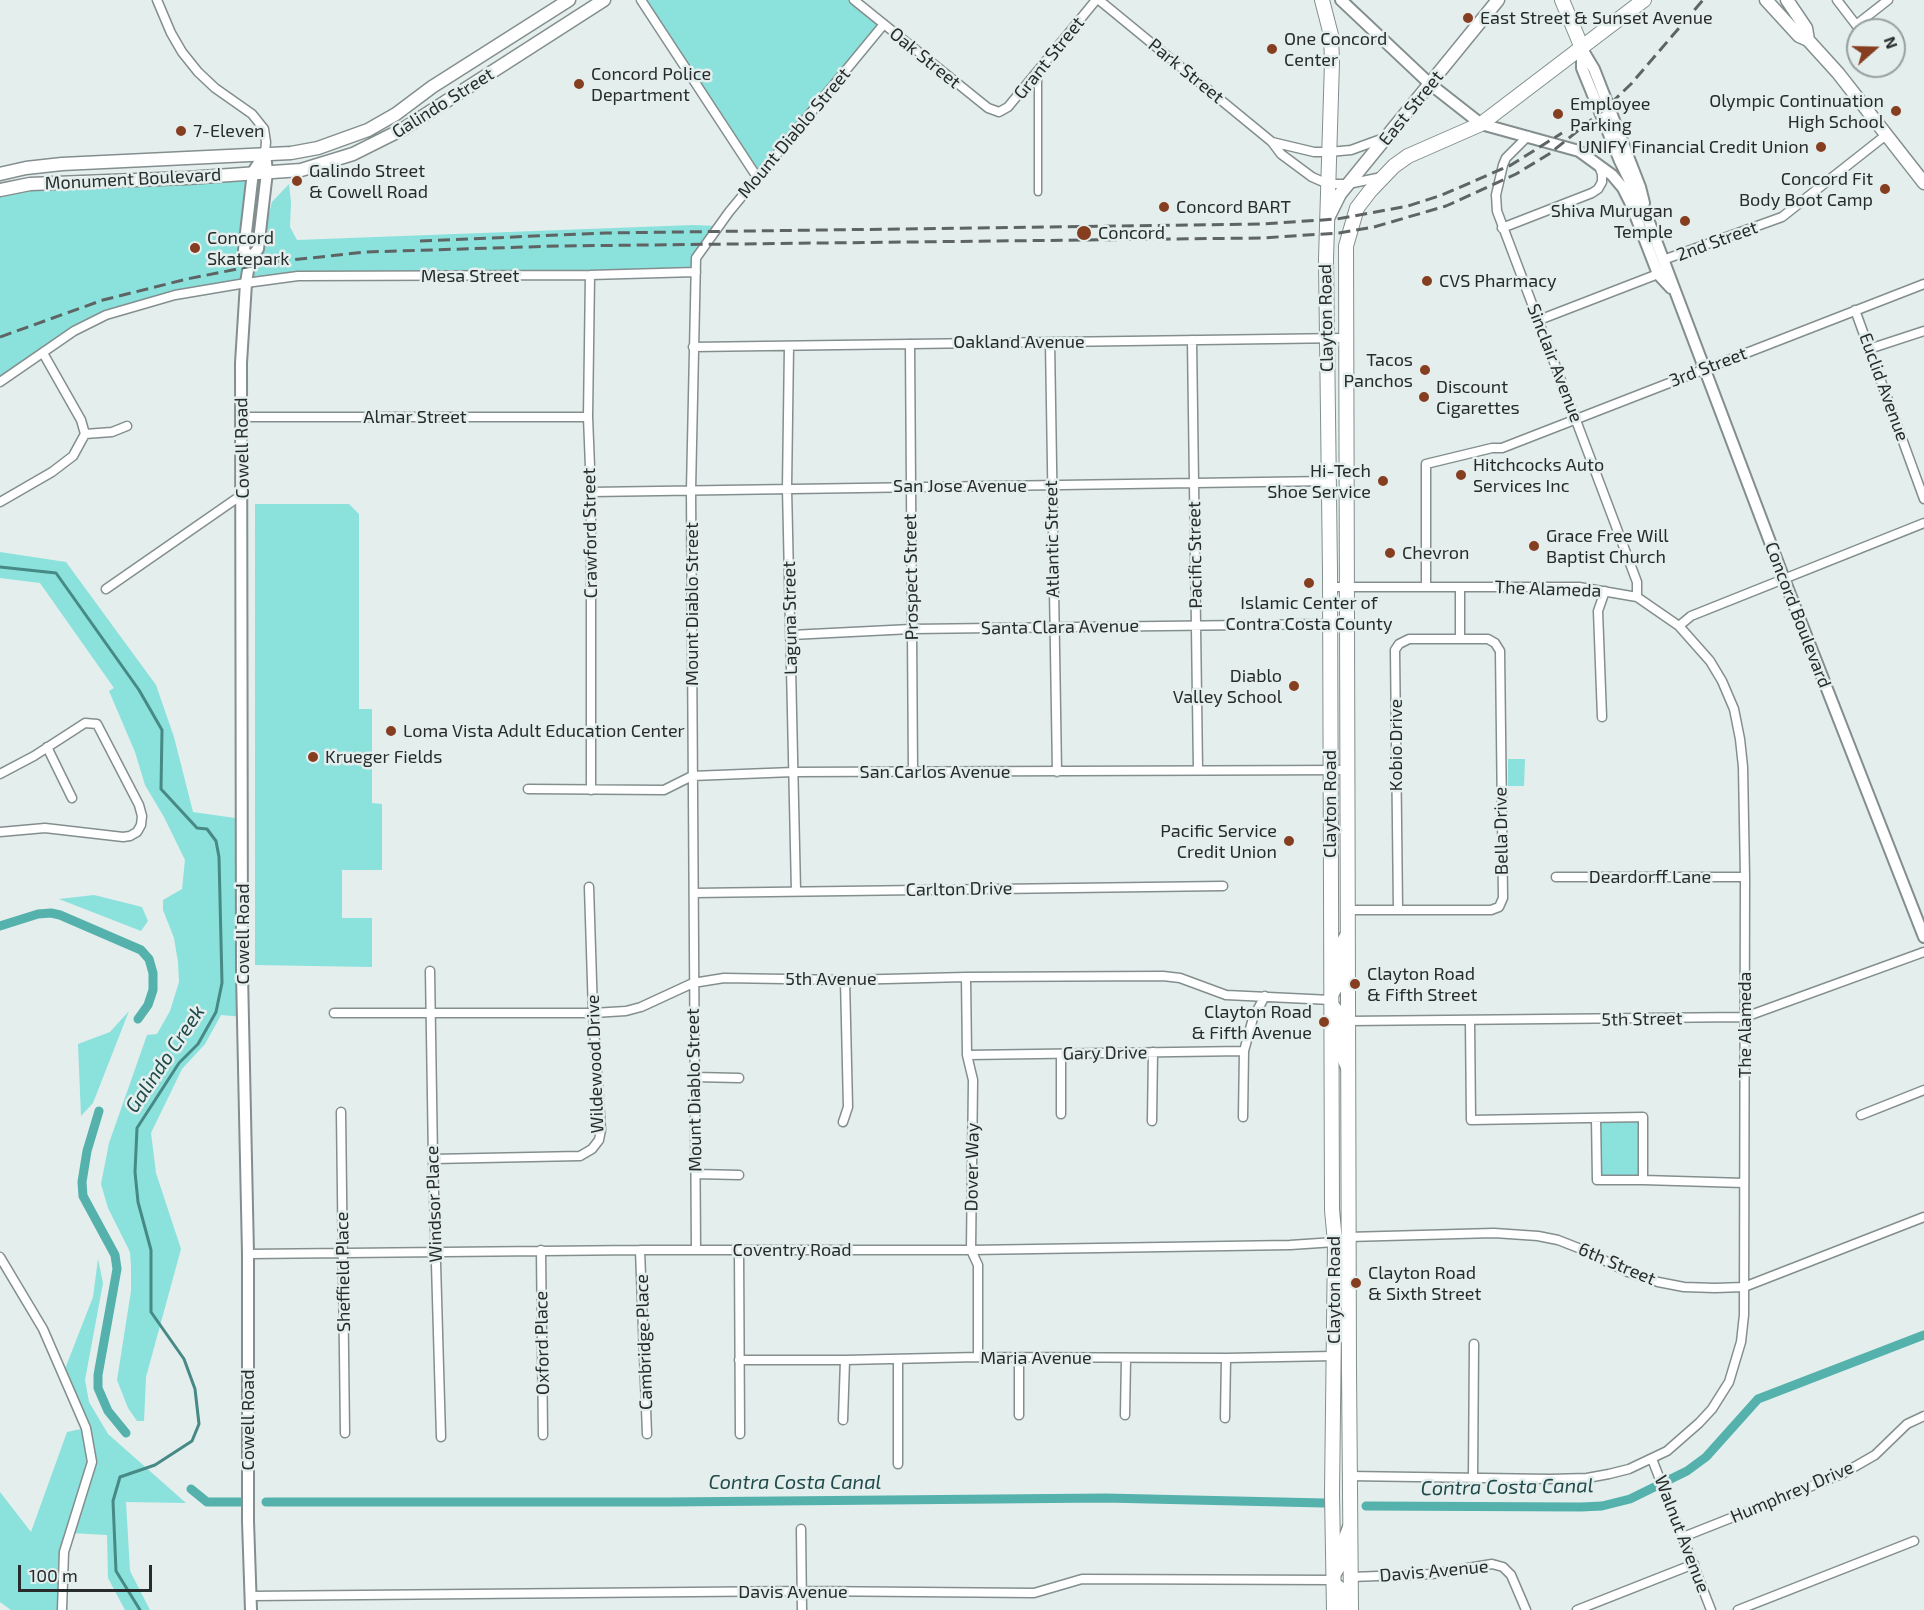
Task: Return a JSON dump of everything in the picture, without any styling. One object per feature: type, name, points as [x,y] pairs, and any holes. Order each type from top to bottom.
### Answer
[{"type":"main road","name":"Galindo Street","points":[[265,153],[291,153],[318,148],[368,130],[569,0]]},
{"type":"main road","points":[[570,23],[567,15],[568,8],[577,0]]},
{"type":"main road","name":"Galindo Street","points":[[267,172],[301,170],[353,154],[403,129],[604,0]]},
{"type":"main road","name":"Clayton Road","points":[[1322,0],[1331,35],[1332,62],[1326,260],[1330,587],[1332,1201],[1342,1239],[1352,1610]]},
{"type":"main road","name":"East Street","points":[[1328,219],[1340,194],[1498,0]]},
{"type":"main road","name":"Concord Boulevard","points":[[1562,0],[1582,48]]},
{"type":"main road","name":"Clayton Road","points":[[1334,1610],[1332,1485],[1334,1356],[1342,1239],[1348,1076],[1346,246],[1358,208],[1382,177],[1408,156],[1481,124],[1644,0]]},
{"type":"main road","points":[[1767,0],[1799,36],[1808,40],[1838,73],[1924,183]]},
{"type":"main road","points":[[1787,0],[1806,28],[1808,40]]},
{"type":"main road","points":[[465,90],[481,70],[480,58]]},
{"type":"main road","name":"Monument Boulevard","points":[[0,174],[62,164],[265,153]]},
{"type":"main road","name":"Monument Boulevard","points":[[0,190],[30,184],[187,178],[267,172]]},
{"type":"street","points":[[157,0],[171,33],[198,72],[215,88],[252,114],[264,129],[265,153]]},
{"type":"street","points":[[641,0],[757,177]]},
{"type":"street","name":"Oak Street","points":[[854,0],[988,108],[999,112]]},
{"type":"street","name":"Grant Street","points":[[999,112],[1008,107],[1097,0]]},
{"type":"street","name":"Park Street","points":[[1097,0],[1272,142],[1281,154],[1298,168],[1312,177],[1328,184],[1348,184],[1382,177]]},
{"type":"street","points":[[1341,0],[1430,84],[1481,124]]},
{"type":"street","points":[[1837,0],[1851,18]]},
{"type":"street","points":[[1868,18],[1888,0]]},
{"type":"street","name":"Mount Diablo Street","points":[[696,1249],[691,490],[696,258],[757,177],[884,24]]},
{"type":"street","name":"Concord Boulevard","points":[[1582,48],[1582,68],[1620,161],[1646,214],[1784,579],[1924,937]]},
{"type":"street","points":[[1038,71],[1038,192]]},
{"type":"street","name":"Concord Boulevard","points":[[1481,124],[1579,151],[1598,163],[1623,188],[1635,212],[1659,274],[1675,292]]},
{"type":"street","name":"2nd Street","points":[[1663,260],[1782,217],[1822,188],[1886,135]]},
{"type":"street","name":"Park Street","points":[[1272,142],[1306,150],[1329,152],[1351,150],[1387,136]]},
{"type":"street","name":"Sinclair Avenue","points":[[1528,136],[1506,158],[1503,165],[1496,195],[1497,211],[1637,582],[1637,597]]},
{"type":"street","name":"Cowell Road","points":[[250,258],[244,250],[254,172],[265,153]]},
{"type":"street","name":"Cowell Road","points":[[251,1610],[248,1493],[248,1254],[242,974],[241,363],[246,283],[250,258],[258,249],[267,172],[265,153]]},
{"type":"street","points":[[1502,228],[1598,189],[1602,182],[1602,174],[1598,163]]},
{"type":"street","name":"Mesa Street","points":[[0,382],[74,331],[106,315],[175,295],[246,283],[298,276],[590,275],[696,272]]},
{"type":"street","name":"2nd Street","points":[[1539,320],[1659,274]]},
{"type":"street","name":"Crawford Street","points":[[590,275],[588,417],[591,492],[591,790]]},
{"type":"street","name":"3rd Street","points":[[1426,587],[1426,464],[1491,448],[1502,448],[1924,284]]},
{"type":"street","name":"Euclid Avenue","points":[[1855,310],[1924,499]]},
{"type":"street","points":[[1869,349],[1924,331]]},
{"type":"street","name":"Oakland Avenue","points":[[693,347],[1345,338]]},
{"type":"street","name":"Pacific Street","points":[[1192,340],[1198,770]]},
{"type":"street","name":"Atlantic Street","points":[[1050,342],[1057,772]]},
{"type":"street","name":"Prospect Street","points":[[910,344],[913,773]]},
{"type":"street","name":"Laguna Street","points":[[789,346],[787,488],[796,891]]},
{"type":"street","points":[[0,502],[51,472],[73,456],[85,434],[81,420],[43,353]]},
{"type":"street","name":"Almar Street","points":[[242,417],[588,417]]},
{"type":"street","points":[[85,434],[112,432],[127,426]]},
{"type":"street","name":"San Jose Avenue","points":[[591,492],[910,486],[1194,485],[1329,481]]},
{"type":"street","points":[[106,589],[243,495]]},
{"type":"street","points":[[1678,626],[1691,616],[1924,523]]},
{"type":"street","name":"The Alameda","points":[[1330,587],[1579,587],[1637,597],[1678,626],[1710,661],[1734,709],[1743,767],[1744,1287],[1741,1342],[1729,1382],[1700,1423],[1666,1451],[1629,1469],[1587,1478],[1550,1479],[1349,1476]]},
{"type":"street","points":[[1460,587],[1460,639]]},
{"type":"street","points":[[1602,717],[1598,611],[1605,591]]},
{"type":"street","name":"Santa Clara Avenue","points":[[791,635],[911,629],[1330,624]]},
{"type":"street","name":"Kobio Drive","points":[[1398,910],[1395,650],[1399,644],[1409,639],[1460,639]]},
{"type":"street","name":"Bella Drive","points":[[1349,910],[1491,910],[1499,907],[1503,898],[1500,651],[1495,642],[1488,639],[1460,639]]},
{"type":"street","points":[[0,774],[34,756],[85,723],[97,724],[139,805],[142,816],[137,832],[123,837],[45,828],[0,832]]},
{"type":"street","points":[[47,747],[72,798]]},
{"type":"street","name":"San Carlos Avenue","points":[[528,789],[664,790],[692,776],[793,772],[1346,770]]},
{"type":"street","name":"Deardorff Lane","points":[[1556,877],[1745,877]]},
{"type":"street","name":"Carlton Drive","points":[[694,893],[1223,886]]},
{"type":"street","name":"Wildewood Drive","points":[[433,1160],[580,1156],[592,1149],[599,1140],[601,1130],[593,1012],[589,887]]},
{"type":"street","points":[[1348,929],[1340,944],[1339,987],[1331,1000],[1340,1011],[1340,1056],[1348,1076]]},
{"type":"street","name":"5th Street","points":[[1348,1021],[1745,1017],[1924,952]]},
{"type":"street","name":"Windsor Place","points":[[430,971],[441,1437]]},
{"type":"street","name":"5th Avenue","points":[[334,1013],[626,1011],[641,1007],[693,982],[724,978],[845,980],[1163,976],[1180,978],[1226,995],[1331,1000]]},
{"type":"street","name":"Dover Way","points":[[966,977],[967,1055],[973,1080],[971,1250],[978,1265],[978,1357]]},
{"type":"street","points":[[843,1122],[848,1107],[845,980]]},
{"type":"street","points":[[1243,1117],[1244,1051],[1253,1018],[1265,996]]},
{"type":"street","points":[[1470,1021],[1471,1120],[1643,1117],[1643,1180]]},
{"type":"street","name":"Gary Drive","points":[[967,1055],[1244,1051]]},
{"type":"street","points":[[1152,1121],[1153,1052]]},
{"type":"street","points":[[1061,1054],[1061,1114]]},
{"type":"street","points":[[694,1077],[740,1078]]},
{"type":"street","points":[[1861,1114],[1924,1090]]},
{"type":"street","name":"Sheffield Place","points":[[341,1112],[345,1433]]},
{"type":"street","points":[[1596,1118],[1597,1180],[1744,1182]]},
{"type":"street","points":[[696,1174],[739,1175]]},
{"type":"street","name":"6th Street","points":[[1342,1239],[1494,1233],[1538,1236],[1581,1249],[1628,1272],[1658,1282],[1684,1287],[1744,1287],[1924,1217]]},
{"type":"street","name":"Coventry Road","points":[[248,1254],[696,1249],[971,1250],[1290,1245],[1342,1239]]},
{"type":"street","name":"Oxford Place","points":[[541,1250],[543,1435]]},
{"type":"street","name":"Cambridge Place","points":[[640,1250],[647,1434]]},
{"type":"street","points":[[739,1250],[740,1434]]},
{"type":"street","points":[[0,1257],[44,1329],[86,1428],[92,1462],[64,1552],[62,1610]]},
{"type":"street","points":[[1473,1478],[1474,1344]]},
{"type":"street","name":"Maria Avenue","points":[[739,1360],[1334,1356]]},
{"type":"street","points":[[1019,1358],[1019,1415]]},
{"type":"street","points":[[1125,1415],[1126,1358]]},
{"type":"street","points":[[1225,1418],[1226,1358]]},
{"type":"street","points":[[898,1359],[898,1464]]},
{"type":"street","points":[[843,1420],[845,1360]]},
{"type":"street","name":"Humphrey Drive","points":[[1683,1538],[1842,1474],[1875,1455],[1907,1424],[1924,1416]]},
{"type":"street","name":"Walnut Avenue","points":[[1652,1459],[1711,1610]]},
{"type":"street","points":[[1341,1610],[1341,1586],[1333,1580],[1342,1566],[1342,1540],[1350,1521]]},
{"type":"street","points":[[801,1529],[802,1610]]},
{"type":"street","points":[[1738,1610],[1914,1541]]},
{"type":"street","name":"Davis Avenue","points":[[1351,1577],[1431,1574],[1492,1564],[1503,1567],[1511,1575],[1526,1610]]},
{"type":"street","points":[[1577,1610],[1694,1564]]},
{"type":"street","name":"Davis Avenue","points":[[251,1596],[802,1591],[1034,1593],[1082,1579],[1333,1580]]},
{"type":"shaded area","points":[[641,0],[854,0],[884,24],[757,177]]},
{"type":"shaded area","points":[[253,172],[244,250],[250,258],[267,220],[272,202],[289,184],[290,227],[297,240],[693,225],[718,226],[696,258],[696,272],[298,276],[175,295],[106,315],[0,382],[0,190]]},
{"type":"shaded area","name":"Krueger Fields","points":[[255,504],[349,504],[359,514],[359,709],[372,709],[372,803],[382,804],[382,870],[342,870],[342,918],[372,918],[372,967],[255,965]]},
{"type":"shaded area","points":[[0,552],[66,562],[156,685],[174,737],[193,812],[242,819],[244,1017],[221,1015],[205,1044],[182,1069],[151,1133],[156,1173],[181,1249],[146,1377],[144,1421],[137,1421],[128,1408],[117,1380],[131,1291],[130,1252],[108,1208],[101,1184],[109,1143],[147,1035],[157,1034],[170,1011],[179,982],[174,938],[163,910],[163,900],[182,889],[185,860],[145,785],[135,752],[109,691],[114,688],[40,583],[0,578]]},
{"type":"shaded area","points":[[1508,759],[1525,759],[1524,786],[1508,786]]},
{"type":"shaded area","points":[[94,895],[142,907],[148,921],[141,931],[59,899]]},
{"type":"shaded area","points":[[129,1011],[93,1103],[81,1116],[78,1044],[110,1032]]},
{"type":"shaded area","points":[[1643,1117],[1643,1180],[1597,1180],[1596,1118]]},
{"type":"shaded area","points":[[98,1259],[103,1283],[85,1380],[89,1402],[108,1434],[186,1503],[126,1502],[130,1571],[150,1610],[125,1610],[108,1578],[107,1535],[70,1533],[64,1552],[62,1610],[11,1610],[0,1602],[0,1492],[31,1532],[67,1432],[86,1428],[63,1374],[93,1297]]},
{"type":"waterway","name":"Galindo Creek","points":[[0,567],[56,573],[139,690],[162,730],[161,789],[197,828],[207,829],[216,841],[219,857],[222,983],[216,1012],[198,1044],[179,1063],[137,1128],[135,1172],[138,1202],[151,1250],[151,1312],[184,1359],[195,1389],[199,1424],[192,1441],[155,1465],[120,1477],[113,1501],[116,1571],[140,1610]]},
{"type":"waterway","name":"Contra Costa Canal","points":[[0,926],[38,914],[51,913],[141,950],[149,959],[153,973],[153,990],[148,1005],[138,1019]]},
{"type":"waterway","name":"Contra Costa Canal","points":[[99,1111],[87,1151],[82,1182],[83,1196],[115,1255],[117,1269],[98,1375],[98,1388],[108,1411],[126,1433]]},
{"type":"waterway","name":"Contra Costa Canal","points":[[1366,1506],[1581,1507],[1602,1506],[1630,1499],[1687,1471],[1706,1457],[1758,1399],[1924,1335]]},
{"type":"waterway","name":"Contra Costa Canal","points":[[191,1489],[207,1502],[240,1502]]},
{"type":"waterway","name":"Contra Costa Canal","points":[[266,1502],[669,1502],[1105,1498],[1324,1503]]},
{"type":"railway","points":[[0,337],[103,300],[187,279],[273,262],[366,252],[558,246],[1261,238],[1339,233],[1374,227],[1446,206],[1516,174],[1549,154],[1606,108],[1631,84],[1703,0]]},
{"type":"railway","points":[[420,241],[606,233],[1261,224],[1337,219],[1408,206],[1442,195],[1511,165],[1562,133]]},
{"type":"place","name":"East Street & Sunset Avenue","points":[[1468,18]]},
{"type":"place","name":"One Concord Center","points":[[1272,49]]},
{"type":"place","name":"Concord Police Department","points":[[579,84]]},
{"type":"place","name":"Olympic Continuation High School","points":[[1896,111]]},
{"type":"place","name":"Employee Parking","points":[[1558,114]]},
{"type":"place","name":"7-Eleven","points":[[181,131]]},
{"type":"place","name":"UNIFY Financial Credit Union","points":[[1821,147]]},
{"type":"place","name":"Galindo Street & Cowell Road","points":[[297,181]]},
{"type":"place","name":"Concord Fit Body Boot Camp","points":[[1885,189]]},
{"type":"place","name":"Concord BART","points":[[1164,207]]},
{"type":"place","name":"Shiva Murugan Temple","points":[[1685,221]]},
{"type":"place","name":"Concord","points":[[1084,233]]},
{"type":"place","name":"Concord Skatepark","points":[[195,248]]},
{"type":"place","name":"CVS Pharmacy","points":[[1427,281]]},
{"type":"place","name":"Tacos Panchos","points":[[1425,370]]},
{"type":"place","name":"Discount Cigarettes","points":[[1424,397]]},
{"type":"place","name":"Hitchcocks Auto Services Inc","points":[[1461,475]]},
{"type":"place","name":"Hi-Tech Shoe Service","points":[[1383,481]]},
{"type":"place","name":"Grace Free Will Baptist Church","points":[[1534,546]]},
{"type":"place","name":"Chevron","points":[[1390,553]]},
{"type":"place","name":"Islamic Center of Contra Costa County","points":[[1309,583]]},
{"type":"place","name":"Diablo Valley School","points":[[1294,686]]},
{"type":"place","name":"Loma Vista Adult Education Center","points":[[391,731]]},
{"type":"place","name":"Krueger Fields","points":[[313,757]]},
{"type":"place","name":"Pacific Service Credit Union","points":[[1289,841]]},
{"type":"place","name":"Clayton Road & Fifth Street","points":[[1355,984]]},
{"type":"place","name":"Clayton Road & Fifth Avenue","points":[[1324,1022]]},
{"type":"place","name":"Clayton Road & Sixth Street","points":[[1356,1283]]}]
